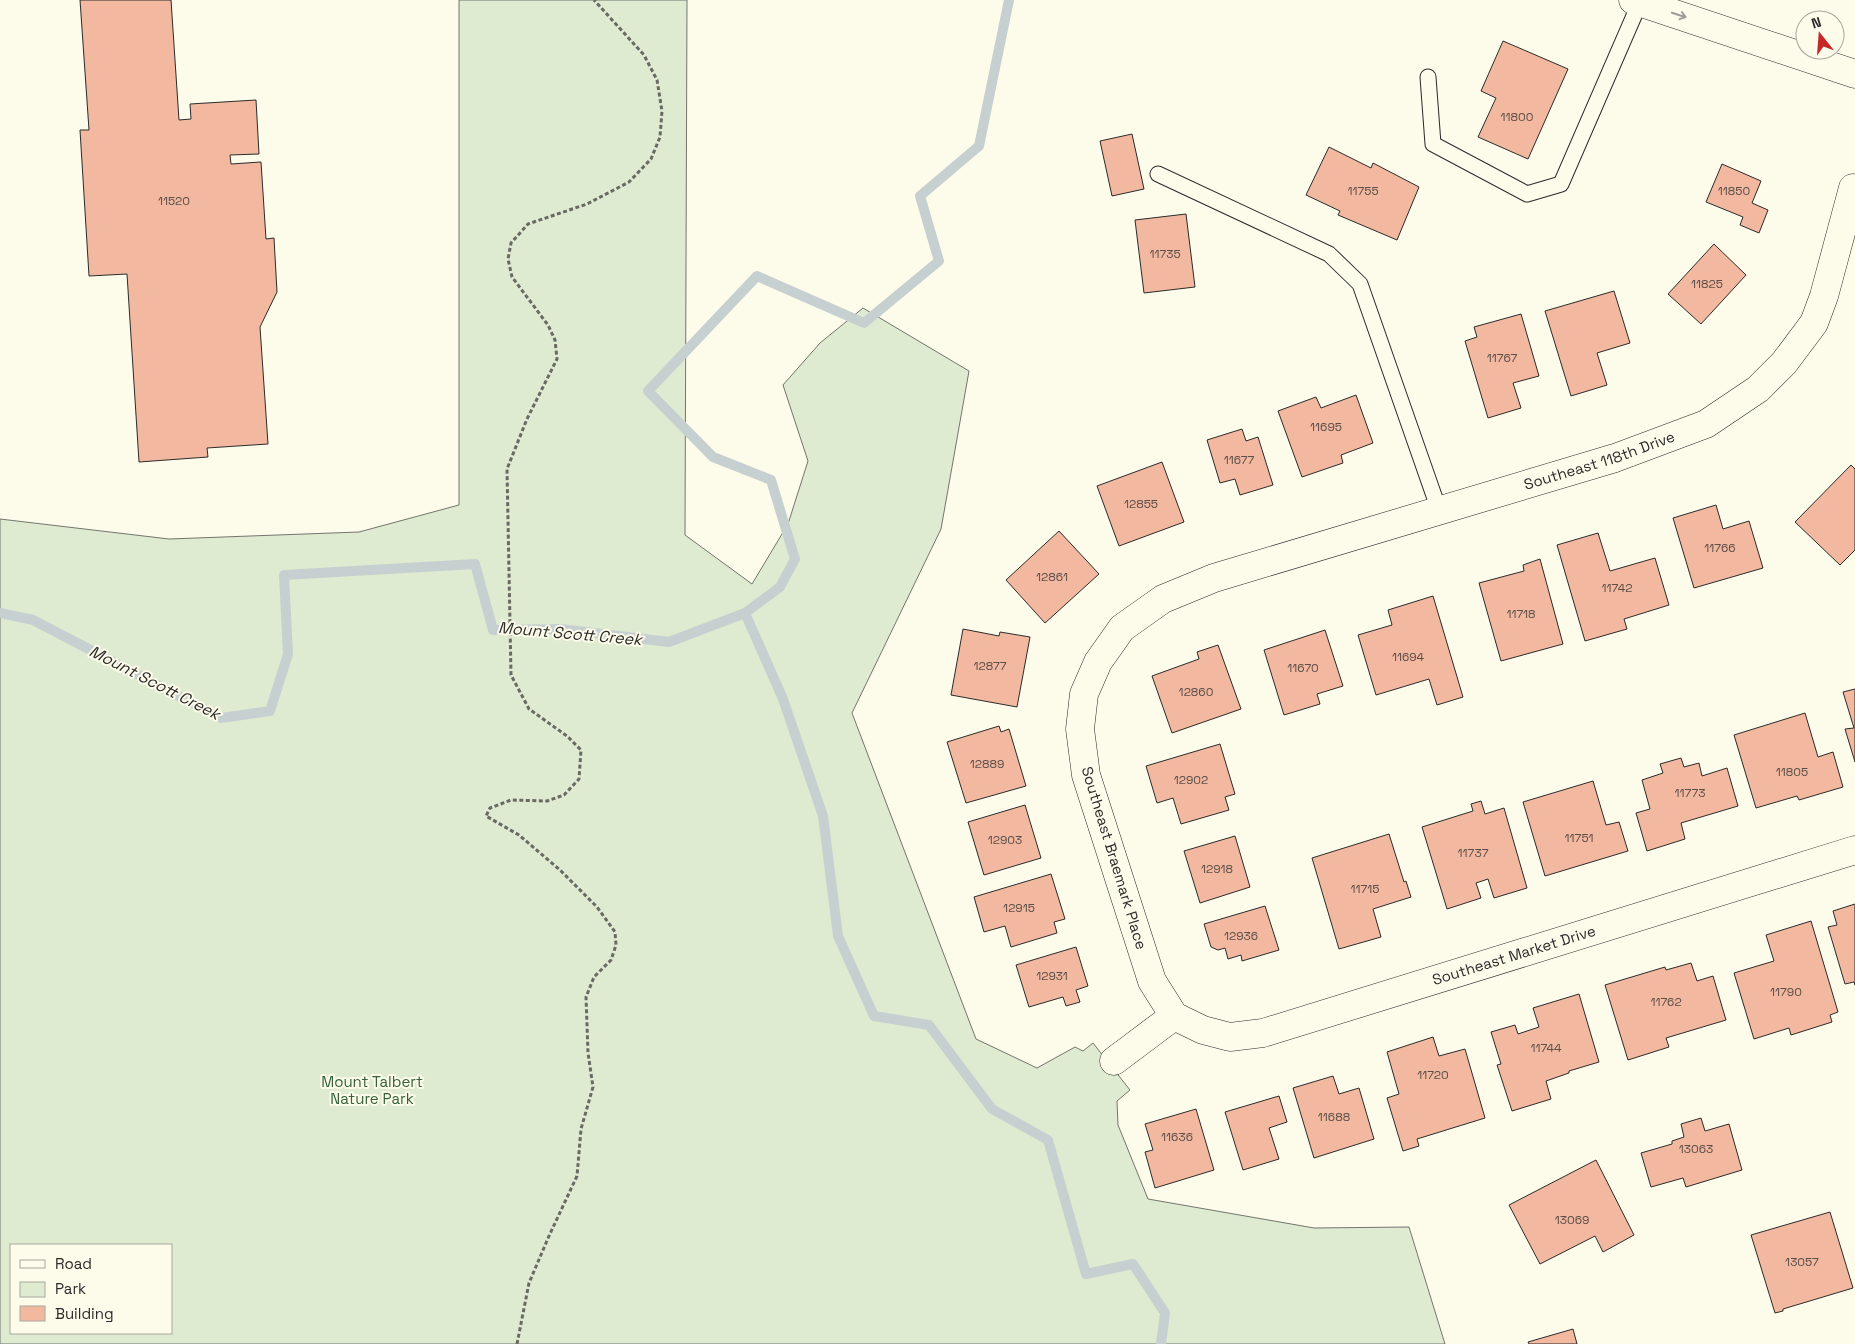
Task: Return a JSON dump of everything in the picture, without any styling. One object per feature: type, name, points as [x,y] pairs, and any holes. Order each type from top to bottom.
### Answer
[{"type":"street","points":[[1637,1],[1855,74]]},
{"type":"street","name":"Southeast 118th Drive","points":[[1214,578],[1615,458],[1706,424],[1758,388],[1784,364],[1814,323],[1824,296],[1853,188]]},
{"type":"street","name":"Southeast Braemark Place","points":[[1174,1016],[1152,980],[1086,775],[1080,729],[1084,694],[1098,662],[1122,628],[1163,599],[1214,578]]},
{"type":"street","name":"Southeast Market Drive","points":[[1174,1016],[1203,1030],[1230,1037],[1263,1033],[1855,850]]},
{"type":"street","points":[[1114,1061],[1174,1016]]},
{"type":"lane","points":[[1428,77],[1433,144],[1527,194],[1560,184],[1637,1]]},
{"type":"lane","points":[[1158,174],[1329,254],[1360,284],[1439,510]]},
{"type":"path","points":[[517,1344],[529,1283],[577,1176],[581,1129],[593,1087],[588,1053],[586,996],[594,977],[611,960],[616,946],[615,932],[596,907],[578,888],[519,835],[486,816],[490,808],[511,800],[547,801],[564,795],[579,779],[581,750],[568,736],[529,709],[511,675],[507,469],[527,419],[557,360],[555,340],[548,325],[512,277],[508,259],[511,243],[528,224],[587,204],[629,182],[651,159],[660,137],[662,111],[657,80],[644,55],[594,0]]},
{"type":"green space","name":"Mount Talbert Nature Park","points":[[459,0],[687,0],[685,535],[752,584],[788,524],[808,461],[783,385],[820,343],[863,308],[969,371],[941,529],[852,713],[976,1039],[1037,1068],[1075,1047],[1083,1051],[1093,1043],[1130,1090],[1117,1101],[1118,1125],[1148,1199],[1314,1228],[1409,1227],[1445,1344],[0,1344],[0,519],[169,539],[359,532],[459,505]]},
{"type":"building","points":[[80,0],[171,0],[179,120],[191,119],[190,104],[256,100],[259,154],[230,155],[231,164],[261,162],[266,239],[274,238],[277,292],[260,327],[268,444],[207,448],[208,457],[139,462],[127,274],[89,276],[80,130],[89,130]]},
{"type":"building","points":[[1503,41],[1568,69],[1528,159],[1478,137],[1496,98],[1481,91]]},
{"type":"building","points":[[1132,134],[1144,189],[1112,196],[1100,141]]},
{"type":"building","points":[[1329,147],[1371,168],[1373,163],[1419,187],[1397,240],[1338,215],[1340,211],[1306,195]]},
{"type":"building","points":[[1722,164],[1761,181],[1752,203],[1768,210],[1759,233],[1740,225],[1743,217],[1706,202]]},
{"type":"building","points":[[1186,214],[1195,287],[1144,293],[1135,220]]},
{"type":"building","points":[[1714,244],[1746,275],[1701,324],[1668,294]]},
{"type":"building","points":[[1614,291],[1630,343],[1597,353],[1607,385],[1571,396],[1545,311]]},
{"type":"building","points":[[1521,314],[1539,376],[1513,383],[1521,408],[1488,418],[1465,341],[1477,337],[1474,327]]},
{"type":"building","points":[[1356,395],[1373,443],[1341,455],[1343,463],[1302,477],[1278,411],[1316,397],[1321,408]]},
{"type":"building","points":[[1242,429],[1246,441],[1258,437],[1273,485],[1240,495],[1235,479],[1220,483],[1207,440]]},
{"type":"building","points":[[1162,462],[1184,522],[1119,546],[1097,486]]},
{"type":"building","points":[[1851,465],[1855,469],[1855,550],[1840,565],[1795,522]]},
{"type":"building","points":[[1716,505],[1723,529],[1749,521],[1763,568],[1694,588],[1673,518]]},
{"type":"building","points":[[1059,531],[1099,574],[1045,623],[1006,580]]},
{"type":"building","points":[[1598,533],[1610,571],[1655,558],[1669,605],[1624,619],[1627,629],[1585,641],[1557,545]]},
{"type":"building","points":[[1540,559],[1563,644],[1501,661],[1479,583],[1524,571],[1523,565]]},
{"type":"building","points":[[1433,596],[1463,697],[1437,705],[1429,679],[1376,695],[1358,635],[1392,625],[1388,610]]},
{"type":"building","points":[[963,629],[999,636],[1000,632],[1030,637],[1017,707],[951,695]]},
{"type":"building","points":[[1325,630],[1343,686],[1317,694],[1320,704],[1284,715],[1264,650]]},
{"type":"building","points":[[1218,645],[1241,709],[1172,733],[1152,676],[1199,659],[1197,652]]},
{"type":"building","points":[[1855,689],[1855,762],[1845,729],[1854,728],[1843,692]]},
{"type":"building","points":[[1805,713],[1818,757],[1833,752],[1843,787],[1799,800],[1797,796],[1756,808],[1734,735]]},
{"type":"building","points":[[999,726],[1001,732],[1009,729],[1026,786],[966,803],[947,742]]},
{"type":"building","points":[[1220,744],[1235,794],[1225,797],[1229,810],[1181,824],[1173,798],[1157,803],[1146,766]]},
{"type":"building","points":[[1681,758],[1684,767],[1699,763],[1702,776],[1727,768],[1738,806],[1681,823],[1685,839],[1647,851],[1636,813],[1650,809],[1642,780],[1663,773],[1660,764]]},
{"type":"building","points":[[1593,781],[1606,825],[1619,822],[1628,851],[1545,876],[1523,802]]},
{"type":"building","points":[[1481,801],[1485,814],[1504,808],[1527,888],[1494,898],[1488,879],[1476,883],[1481,898],[1447,909],[1422,827],[1473,811],[1471,804]]},
{"type":"building","points":[[1025,805],[1041,858],[984,875],[968,822]]},
{"type":"building","points":[[1389,834],[1404,882],[1406,881],[1411,897],[1373,909],[1381,937],[1339,949],[1312,858]]},
{"type":"building","points":[[1235,836],[1250,887],[1200,903],[1184,851]]},
{"type":"building","points":[[1051,874],[1065,919],[1054,922],[1057,933],[1011,947],[1005,926],[984,932],[974,897]]},
{"type":"building","points":[[1855,904],[1855,985],[1854,982],[1845,984],[1828,927],[1837,925],[1833,911]]},
{"type":"building","points":[[1265,906],[1279,950],[1242,961],[1241,955],[1228,959],[1225,948],[1218,950],[1211,947],[1204,924]]},
{"type":"building","points":[[1811,921],[1838,1012],[1830,1015],[1832,1022],[1791,1035],[1789,1028],[1754,1039],[1734,973],[1774,961],[1766,935]]},
{"type":"building","points":[[1076,947],[1088,986],[1076,990],[1080,1002],[1066,1006],[1063,997],[1029,1007],[1016,965]]},
{"type":"building","points":[[1691,963],[1697,981],[1713,976],[1726,1020],[1666,1038],[1669,1047],[1628,1060],[1605,985],[1665,967],[1666,970]]},
{"type":"building","points":[[1579,994],[1599,1062],[1569,1071],[1569,1073],[1546,1081],[1551,1099],[1512,1111],[1497,1065],[1501,1064],[1491,1032],[1515,1025],[1518,1034],[1539,1027],[1533,1008]]},
{"type":"building","points":[[1433,1037],[1439,1056],[1465,1049],[1485,1118],[1417,1139],[1419,1146],[1403,1151],[1387,1098],[1399,1094],[1387,1052]]},
{"type":"building","points":[[1333,1076],[1339,1094],[1359,1088],[1374,1139],[1314,1158],[1293,1088]]},
{"type":"building","points":[[1279,1096],[1287,1122],[1269,1128],[1279,1159],[1243,1170],[1225,1112]]},
{"type":"building","points":[[1196,1109],[1214,1170],[1155,1188],[1145,1152],[1153,1150],[1145,1124]]},
{"type":"building","points":[[1701,1118],[1705,1131],[1729,1124],[1742,1170],[1686,1187],[1683,1178],[1651,1187],[1641,1153],[1672,1144],[1672,1141],[1684,1137],[1681,1124]]},
{"type":"building","points":[[1596,1160],[1634,1235],[1603,1252],[1595,1236],[1540,1264],[1509,1205]]},
{"type":"building","points":[[1830,1212],[1853,1288],[1775,1313],[1751,1235]]},
{"type":"building","points":[[1573,1329],[1577,1344],[1529,1344],[1528,1342]]},
{"type":"waterway","name":"Mount Scott Creek","points":[[0,613],[33,620],[221,718],[270,711],[288,654],[284,575],[475,564],[493,630],[560,629],[669,642],[745,613],[780,587],[795,559],[771,480],[713,457],[648,391],[757,276],[864,323],[939,261],[920,196],[979,146],[1009,0]]},
{"type":"waterway","points":[[745,613],[783,699],[823,816],[838,936],[874,1016],[929,1025],[992,1109],[1048,1140],[1086,1274],[1133,1264],[1165,1313],[1161,1344]]}]
